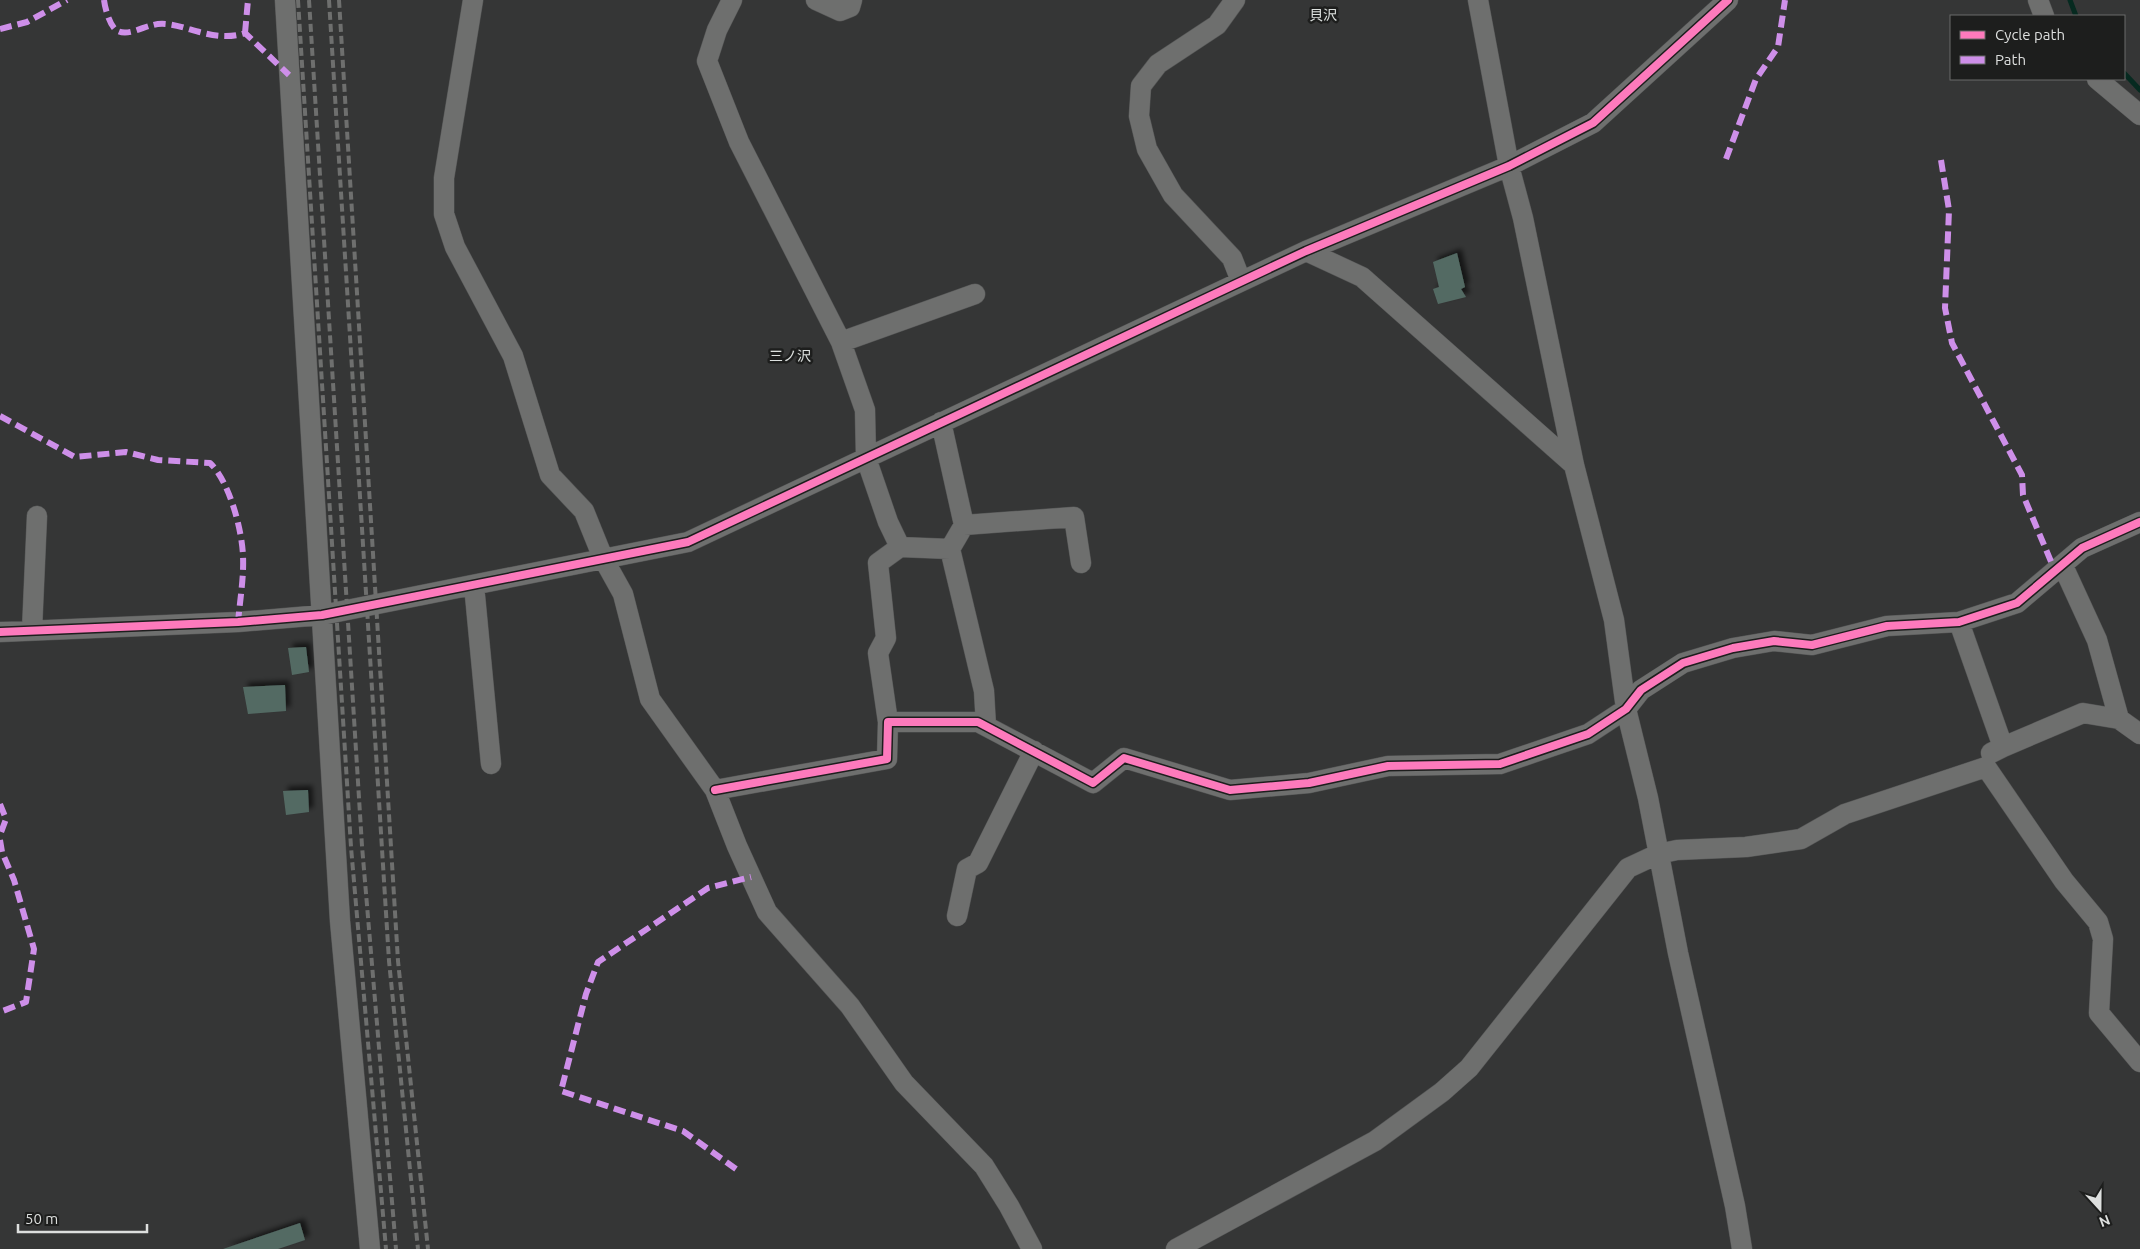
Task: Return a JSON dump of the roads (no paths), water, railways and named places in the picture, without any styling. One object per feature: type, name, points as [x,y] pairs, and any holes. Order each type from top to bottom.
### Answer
[{"type":"street","points":[[284,0],[340,921],[370,1249]]},
{"type":"street","points":[[473,0],[444,178],[444,214],[455,247],[513,356],[550,475],[584,511],[603,558],[622,594],[650,699],[715,790],[737,846],[767,912],[850,1006],[904,1083],[984,1166],[1010,1206],[1032,1249]]},
{"type":"street","points":[[732,0],[717,30],[707,61],[738,142],[841,342],[865,410],[866,458],[888,522],[900,547]]},
{"type":"street","points":[[816,0],[840,11],[850,7],[852,0]]},
{"type":"street","points":[[1236,0],[1217,25],[1158,64],[1141,86],[1139,116],[1147,149],[1173,195],[1232,258],[1240,281]]},
{"type":"street","points":[[1478,0],[1509,166],[1523,218],[1574,465],[1614,620],[1626,709],[1648,798],[1658,854],[1742,1249]]},
{"type":"street","points":[[0,632],[238,622],[322,615],[688,542],[1306,250],[1509,166],[1593,123],[1728,0]]},
{"type":"street","points":[[2038,0],[2044,15]]},
{"type":"street","points":[[2098,80],[2140,115]]},
{"type":"street","points":[[1306,250],[1362,277],[1574,465]]},
{"type":"street","points":[[841,342],[975,294]]},
{"type":"street","points":[[941,422],[964,524],[950,549],[984,691],[986,726]]},
{"type":"street","points":[[32,630],[37,516]]},
{"type":"street","points":[[964,524],[1074,517],[1081,563]]},
{"type":"street","points":[[888,722],[978,722],[1093,783],[1124,758],[1230,790],[1309,782],[1388,766],[1500,764],[1588,734],[1626,709],[1641,690],[1683,663],[1733,648],[1774,641],[1812,645],[1888,626],[1959,622],[2017,603],[2082,548],[2140,522]]},
{"type":"street","points":[[715,790],[887,759],[888,722],[878,653],[886,638],[878,563],[900,547],[950,549]]},
{"type":"street","points":[[2063,566],[2097,640],[2119,719]]},
{"type":"street","points":[[474,585],[491,764]]},
{"type":"street","points":[[1959,622],[2002,747]]},
{"type":"street","points":[[1176,1249],[1376,1141],[1442,1092],[1469,1068],[1628,868],[1658,854],[1677,850],[1746,848],[1801,839],[1845,814],[1986,767],[1992,752],[2083,713],[2119,719],[2140,734]]},
{"type":"street","points":[[957,916],[967,869],[978,863],[1034,751]]},
{"type":"street","points":[[1986,767],[2064,881],[2098,922],[2103,939],[2099,1013],[2140,1062]]},
{"type":"waterway","points":[[2070,0],[2076,15]]},
{"type":"waterway","points":[[2125,74],[2140,90]]},
{"type":"railway","points":[[298,0],[351,847],[386,1249]]},
{"type":"railway","points":[[309,0],[362,846],[396,1249]]},
{"type":"railway","points":[[329,0],[389,961],[418,1249]]},
{"type":"railway","points":[[339,0],[398,961],[428,1249]]},
{"type":"district","name":"貝沢","points":[[1323,15]]},
{"type":"district","name":"三ノ沢","points":[[790,356]]}]
